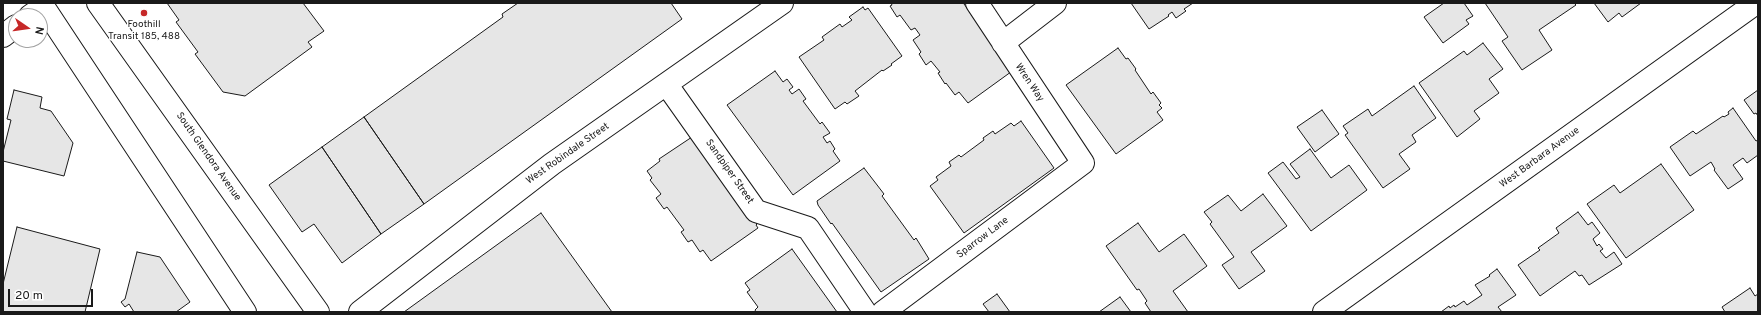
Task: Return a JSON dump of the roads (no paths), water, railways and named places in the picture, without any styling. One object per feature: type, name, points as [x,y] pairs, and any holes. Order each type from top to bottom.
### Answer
[{"type":"street","name":"South Glendora Avenue","points":[[98,3],[318,312]]},
{"type":"street","name":"West Robindale Street","points":[[360,312],[503,201],[782,3]]},
{"type":"street","name":"Wren Way","points":[[977,3],[1002,43],[1083,163]]},
{"type":"street","points":[[1002,43],[1054,3]]},
{"type":"street","name":"West Barbara Avenue","points":[[1324,312],[1756,3]]},
{"type":"street","points":[[48,24],[245,312]]},
{"type":"street","name":"Sandpiper Street","points":[[667,85],[756,211],[808,228],[865,312]]},
{"type":"street","name":"Sparrow Lane","points":[[883,312],[1083,163]]},
{"type":"place","name":"Foothill Transit 185, 488","points":[[144,13]]}]
